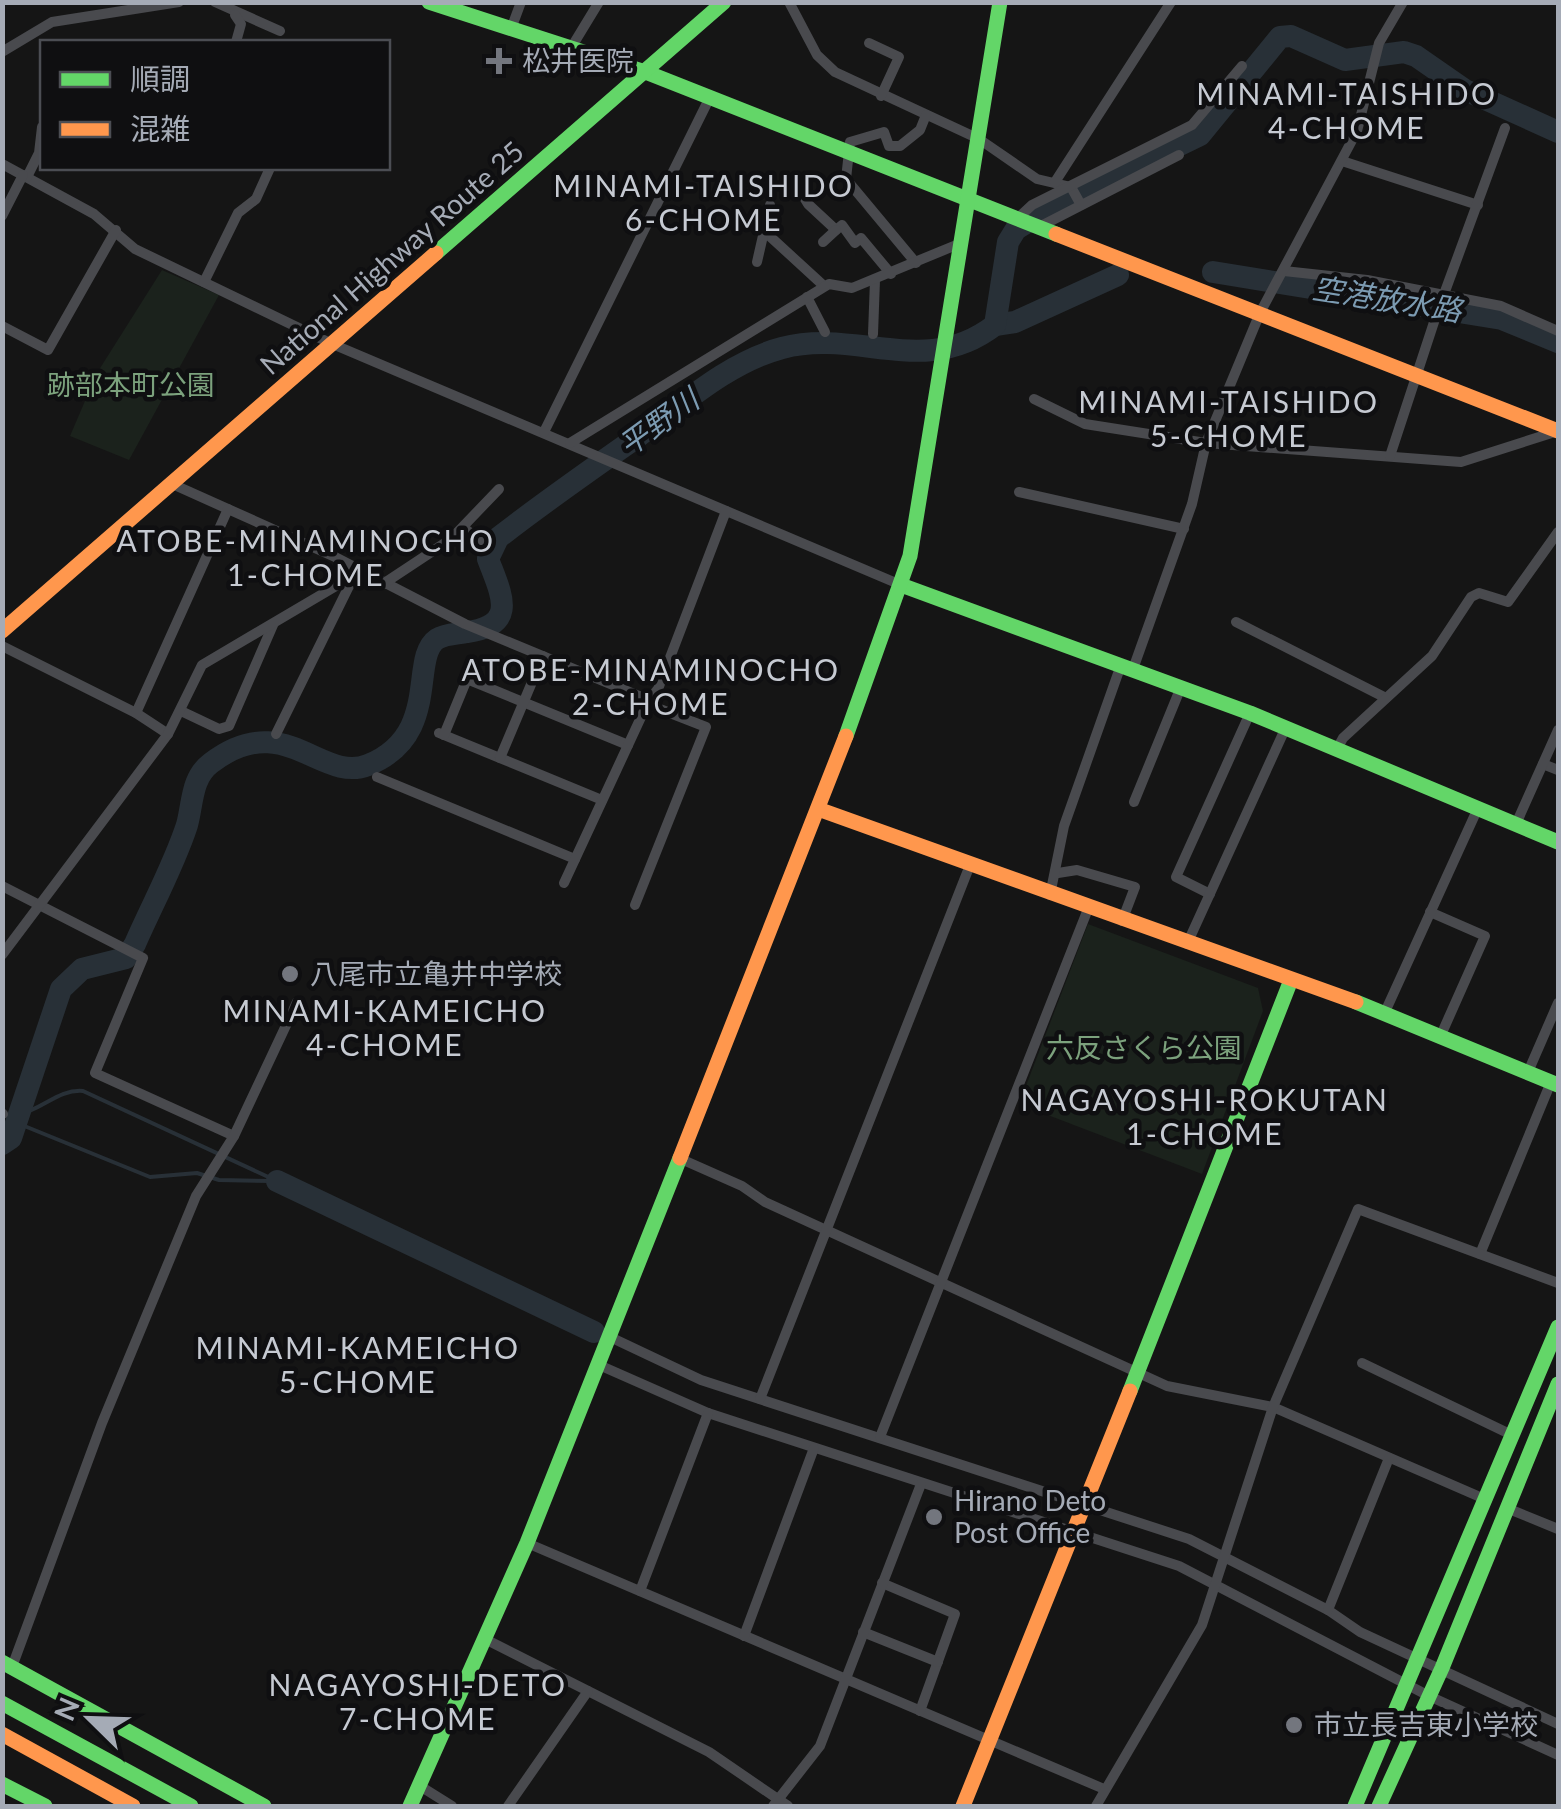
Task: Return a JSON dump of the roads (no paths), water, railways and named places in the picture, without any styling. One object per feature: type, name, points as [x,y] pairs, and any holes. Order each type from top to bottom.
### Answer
[{"type":"main road","points":[[429,2],[648,73],[1558,431]]},
{"type":"main road","points":[[410,1806],[487,1640],[599,1365],[861,704],[901,585],[926,470],[1000,2]]},
{"type":"main road","name":"National Highway Route 25","points":[[2,630],[330,343],[648,73],[721,5]]},
{"type":"main road","points":[[901,585],[1250,712],[1558,842]]},
{"type":"main road","points":[[818,809],[1088,909],[1385,1012],[1555,1084]]},
{"type":"main road","points":[[963,1806],[992,1742],[1291,980]]},
{"type":"main road","points":[[1355,1806],[1488,1500],[1558,1327]]},
{"type":"main road","points":[[1379,1806],[1553,1416],[1558,1384]]},
{"type":"main road","points":[[7,1665],[264,1806]]},
{"type":"main road","points":[[2,1703],[191,1806]]},
{"type":"main road","points":[[2,1734],[133,1806]]},
{"type":"main road","points":[[2,1784],[44,1806]]},
{"type":"street","points":[[2,52],[52,22],[179,2]]},
{"type":"street","points":[[215,2],[234,14],[280,31]]},
{"type":"street","points":[[510,29],[520,2]]},
{"type":"street","points":[[572,48],[599,2]]},
{"type":"street","points":[[698,2],[721,5]]},
{"type":"street","points":[[790,2],[825,64],[882,96],[979,139],[1038,179],[1071,188],[1082,205]]},
{"type":"street","points":[[1056,182],[1171,2]]},
{"type":"street","points":[[1050,895],[1058,872],[1064,826],[1184,529],[1206,444],[1260,314],[1357,130],[1378,47],[1403,2]]},
{"type":"street","points":[[234,14],[241,24],[237,40]]},
{"type":"street","points":[[869,43],[899,57],[882,96]]},
{"type":"street","points":[[1018,218],[1032,205],[1192,124],[1242,66]]},
{"type":"street","points":[[544,432],[710,97]]},
{"type":"street","points":[[916,263],[846,179],[846,151],[850,142],[884,132],[890,146],[900,146],[920,130],[926,115]]},
{"type":"street","points":[[1390,456],[1505,128]]},
{"type":"street","points":[[2,216],[40,144]]},
{"type":"street","points":[[1039,226],[1180,155]]},
{"type":"street","points":[[1342,162],[1478,205]]},
{"type":"street","points":[[2,164],[116,230],[135,249],[330,343],[901,585]]},
{"type":"street","points":[[204,282],[238,213],[256,199],[269,170]]},
{"type":"street","points":[[794,182],[808,204],[836,230]]},
{"type":"street","points":[[757,262],[770,205]]},
{"type":"street","points":[[823,242],[842,226],[855,242],[861,238],[891,274]]},
{"type":"street","points":[[2,326],[48,350],[116,230]]},
{"type":"street","points":[[764,232],[824,286]]},
{"type":"street","points":[[570,444],[824,286],[852,288],[962,243]]},
{"type":"street","points":[[1284,271],[1501,306],[1558,330]]},
{"type":"street","points":[[873,334],[875,280]]},
{"type":"street","points":[[807,297],[825,332]]},
{"type":"street","points":[[1034,399],[1085,424],[1206,444],[1461,462],[1558,431]]},
{"type":"street","points":[[170,483],[335,557],[356,574],[706,727],[635,905]]},
{"type":"street","points":[[383,584],[464,528],[499,489]]},
{"type":"street","points":[[1019,492],[1184,529]]},
{"type":"street","points":[[136,713],[228,509]]},
{"type":"street","points":[[564,883],[648,702],[658,690],[726,510]]},
{"type":"street","points":[[464,528],[484,544]]},
{"type":"street","points":[[1337,749],[1343,738],[1432,656],[1471,596],[1479,593],[1508,602],[1558,532]]},
{"type":"street","points":[[2,955],[168,734],[202,665],[356,574]]},
{"type":"street","points":[[276,734],[356,574]]},
{"type":"street","points":[[1236,622],[1386,698]]},
{"type":"street","points":[[182,711],[219,729],[229,726],[272,625]]},
{"type":"street","points":[[2,646],[136,713],[168,734]]},
{"type":"street","points":[[500,758],[543,656]]},
{"type":"street","points":[[602,800],[441,733],[467,679],[628,746]]},
{"type":"street","points":[[1134,802],[1181,687]]},
{"type":"street","points":[[1210,894],[1176,877],[1250,712]]},
{"type":"street","points":[[1187,944],[1286,727]]},
{"type":"street","points":[[1516,824],[1558,730]]},
{"type":"street","points":[[1543,764],[1558,770]]},
{"type":"street","points":[[377,777],[575,859]]},
{"type":"street","points":[[1385,1012],[1478,808]]},
{"type":"street","points":[[760,1399],[970,865]]},
{"type":"street","points":[[1058,872],[1077,870],[1136,887],[1122,921]]},
{"type":"street","points":[[2,886],[143,958],[95,1073],[234,1136]]},
{"type":"street","points":[[880,1438],[1088,909]]},
{"type":"street","points":[[1430,912],[1485,936],[1441,1035]]},
{"type":"street","points":[[7,1665],[124,1365],[196,1196],[234,1136],[297,1002]]},
{"type":"street","points":[[1528,1072],[1558,1003]]},
{"type":"street","points":[[1480,1254],[1555,1084]]},
{"type":"street","points":[[681,1159],[742,1186],[765,1202],[828,1227],[1168,1386],[1274,1407],[1488,1500]]},
{"type":"street","points":[[1096,1806],[1202,1624],[1227,1559],[1274,1407],[1358,1209],[1558,1283]]},
{"type":"street","points":[[610,1337],[701,1380],[1189,1539],[1328,1610],[1360,1632],[1558,1724]]},
{"type":"street","points":[[1362,1363],[1514,1436]]},
{"type":"street","points":[[599,1365],[708,1413],[1179,1566],[1429,1696],[1558,1756]]},
{"type":"street","points":[[640,1592],[708,1413]]},
{"type":"street","points":[[744,1636],[814,1448]]},
{"type":"street","points":[[1328,1610],[1389,1458]]},
{"type":"street","points":[[487,1640],[709,1752],[780,1804],[820,1746],[921,1484]]},
{"type":"street","points":[[1509,1509],[1558,1529]]},
{"type":"street","points":[[526,1543],[1104,1789]]},
{"type":"street","points":[[882,1583],[956,1614],[920,1711]]},
{"type":"street","points":[[862,1632],[938,1662]]},
{"type":"street","points":[[508,1806],[588,1690]]},
{"type":"street","points":[[420,1786],[452,1806]]},
{"type":"waterway","name":"平野川","points":[[2,1144],[11,1138],[61,989],[82,969],[126,958],[135,944],[176,855],[196,783],[204,769],[237,748],[260,742],[280,744],[351,768],[368,765],[391,752],[415,717],[429,649],[440,637],[483,628],[500,615],[501,596],[488,559],[498,538],[708,385],[762,354],[810,343],[917,351],[969,341],[995,325],[1008,242],[1016,229],[1056,205],[1200,135],[1280,37],[1291,36],[1345,60],[1404,52],[1416,56],[1465,90],[1558,132]]},
{"type":"waterway","name":"空港放水路","points":[[1213,272],[1502,319],[1558,342]]},
{"type":"waterway","name":"空港放水路","points":[[995,325],[1015,322],[1118,275]]},
{"type":"waterway","points":[[20,1114],[66,1093],[83,1091],[277,1181]]},
{"type":"waterway","points":[[17,1123],[150,1177],[197,1173],[219,1180],[273,1181]]},
{"type":"waterway","points":[[277,1181],[594,1332]]},
{"type":"place","name":"松井医院","points":[[499,61]]},
{"type":"place","name":"八尾市立亀井中学校","points":[[290,974]]},
{"type":"place","name":"Hirano Deto Post Office","points":[[934,1517]]},
{"type":"place","name":"市立長吉東小学校","points":[[1294,1725]]},
{"type":"district","name":"MINAMI-TAISHIDO 4-CHOME","points":[[1347,112]]},
{"type":"district","name":"MINAMI-TAISHIDO 6-CHOME","points":[[704,204]]},
{"type":"district","name":"MINAMI-TAISHIDO 5-CHOME","points":[[1229,420]]},
{"type":"district","name":"ATOBE-MINAMINOCHO 1-CHOME","points":[[306,559]]},
{"type":"district","name":"ATOBE-MINAMINOCHO 2-CHOME","points":[[651,688]]},
{"type":"district","name":"MINAMI-KAMEICHO 4-CHOME","points":[[385,1029]]},
{"type":"district","name":"NAGAYOSHI-ROKUTAN 1-CHOME","points":[[1205,1118]]},
{"type":"district","name":"MINAMI-KAMEICHO 5-CHOME","points":[[358,1366]]},
{"type":"district","name":"NAGAYOSHI-DETO 7-CHOME","points":[[418,1703]]},
{"type":"park label","name":"跡部本町公園","points":[[131,385]]},
{"type":"park label","name":"六反さくら公園","points":[[1144,1048]]}]
